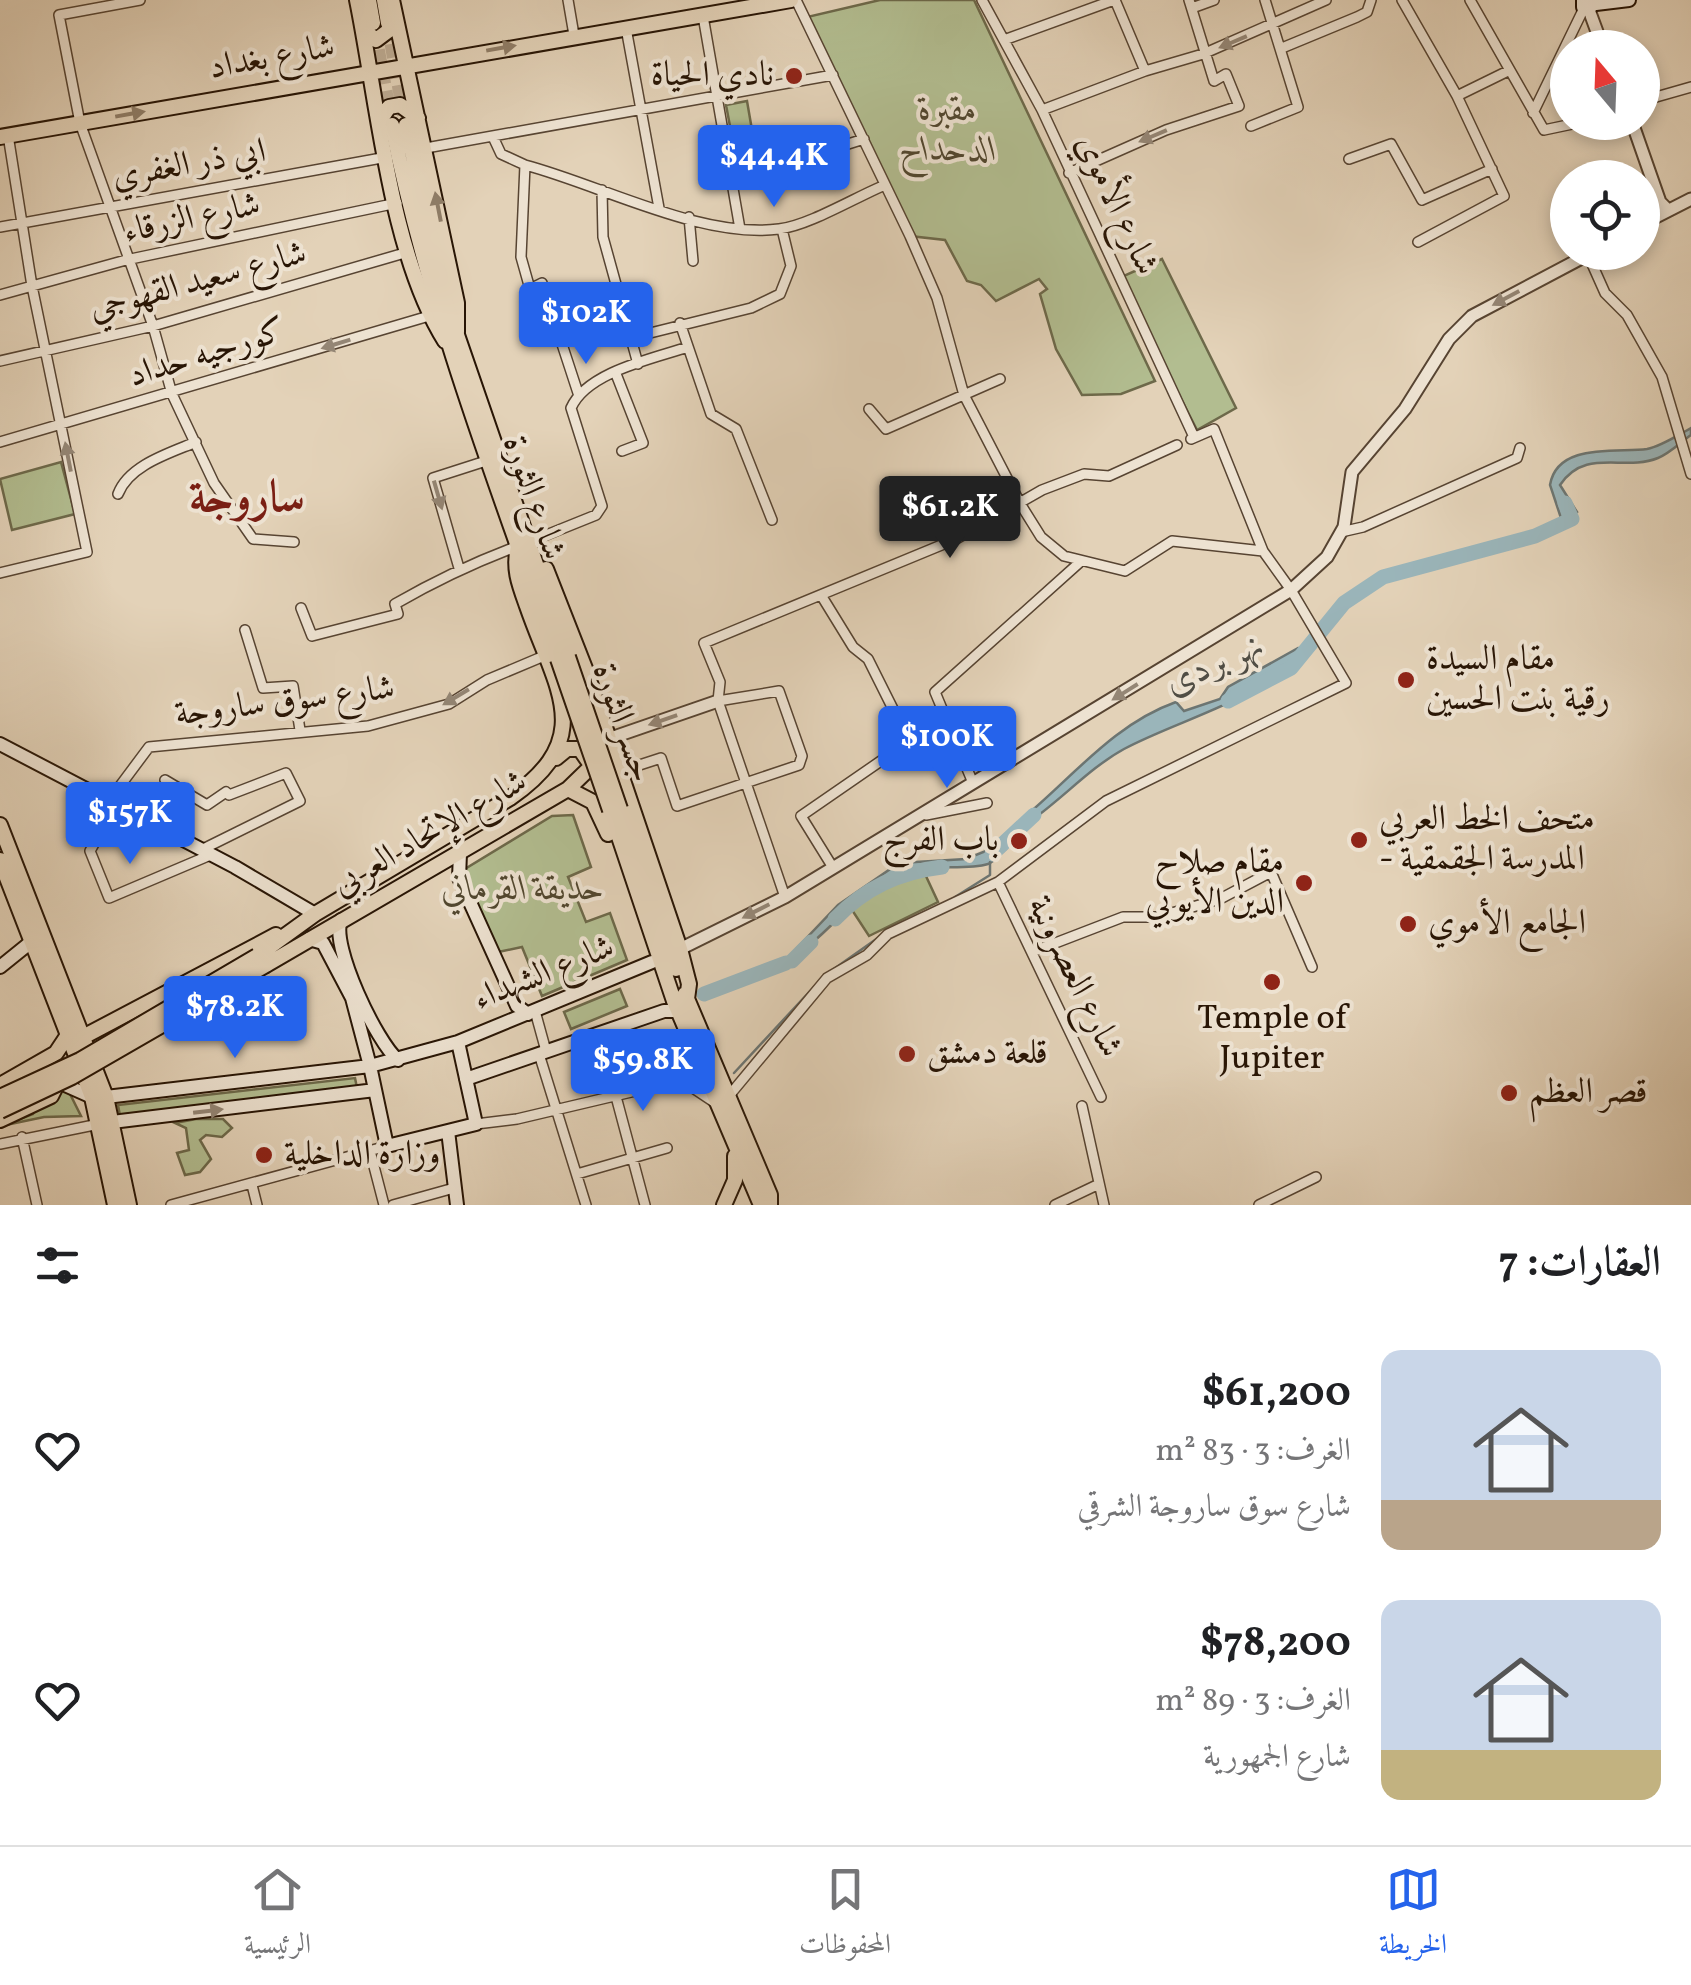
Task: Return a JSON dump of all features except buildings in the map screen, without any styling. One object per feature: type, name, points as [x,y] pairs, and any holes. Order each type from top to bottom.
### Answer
[{"type":"main road","points":[[357,0],[380,25]]},
{"type":"main road","points":[[369,0],[404,65],[399,123],[387,157],[396,203],[429,316],[451,339]]},
{"type":"main road","points":[[384,0],[370,70],[399,123],[426,148],[457,304],[451,339]]},
{"type":"main road","points":[[380,25],[392,0]]},
{"type":"main road","name":"شارع بغداد","points":[[4,136],[625,26],[794,0]]},
{"type":"main road","points":[[1589,4],[1630,0]]},
{"type":"main road","name":"شارع الثورة","points":[[399,123],[410,216],[488,460],[526,545]]},
{"type":"main road","name":"شارع الثورة","points":[[451,339],[563,658]]},
{"type":"main road","points":[[526,545],[514,567],[563,658],[596,700],[618,772],[614,808],[652,962],[662,988],[679,1004]]},
{"type":"main road","points":[[556,758],[562,713],[552,675],[563,658]]},
{"type":"main road","points":[[552,675],[568,677],[563,658]]},
{"type":"main road","name":"جسر الثورة","points":[[563,658],[614,808]]},
{"type":"main road","points":[[562,713],[577,701],[596,700]]},
{"type":"main road","name":"شارع الإتحاد العربي","points":[[262,960],[308,939],[568,789],[590,771],[608,740]]},
{"type":"main road","points":[[0,744],[203,853],[235,866],[315,914]]},
{"type":"main road","points":[[556,758],[567,749],[580,749],[590,758],[590,771]]},
{"type":"main road","name":"شارع الإتحاد العربي","points":[[262,960],[300,924],[510,798],[541,777],[556,758]]},
{"type":"main road","points":[[466,1079],[664,1011],[679,1004],[688,984],[680,949],[614,808],[568,789]]},
{"type":"main road","points":[[614,808],[679,1004],[768,1202]]},
{"type":"main road","points":[[0,825],[99,1097],[129,1205]]},
{"type":"main road","points":[[460,854],[458,873],[510,1008],[506,1023]]},
{"type":"main road","points":[[0,860],[32,942],[76,1036]]},
{"type":"main road","points":[[438,866],[453,881],[517,1006],[531,1013]]},
{"type":"main road","points":[[341,918],[338,944],[379,1041],[398,1060]]},
{"type":"main road","points":[[0,1085],[35,1068],[76,1036],[245,948],[300,924]]},
{"type":"main road","points":[[308,939],[323,943],[352,998],[387,1146],[476,1124],[458,1042]]},
{"type":"main road","points":[[0,967],[32,942]]},
{"type":"main road","points":[[0,1097],[80,1060],[262,960]]},
{"type":"main road","points":[[0,1111],[72,1077],[262,960]]},
{"type":"main road","name":"شارع الشهداء","points":[[99,1097],[398,1060],[458,1042],[652,962]]},
{"type":"main road","points":[[35,1068],[99,1097]]},
{"type":"main road","points":[[272,1078],[275,1102]]},
{"type":"main road","points":[[0,1120],[51,1096],[55,1080]]},
{"type":"main road","points":[[238,1082],[242,1106]]},
{"type":"main road","points":[[105,1123],[375,1090]]},
{"type":"main road","points":[[723,1101],[735,1145],[768,1202]]},
{"type":"main road","points":[[105,1123],[115,1205]]},
{"type":"main road","points":[[448,1131],[457,1205]]},
{"type":"main road","points":[[724,1205],[734,1180],[735,1145]]},
{"type":"street","points":[[140,0],[60,15],[80,123],[126,260],[153,326],[172,394],[214,483],[253,539],[294,542]]},
{"type":"street","points":[[568,0],[574,35]]},
{"type":"street","points":[[476,1124],[680,1084],[723,1101],[828,978],[867,955],[888,934],[998,882],[1055,835],[1106,801],[1346,683],[1291,590],[1263,552],[1172,541],[1124,571],[1064,556],[1041,537],[964,395],[938,298],[794,0]]},
{"type":"street","name":"شارع الأموي","points":[[982,0],[1042,110],[1193,438],[1214,429],[1263,552]]},
{"type":"street","points":[[1004,40],[1114,0],[1145,71]]},
{"type":"street","points":[[1069,173],[1166,130],[1238,106],[1226,74],[1214,81],[1190,4],[1214,0]]},
{"type":"street","points":[[1252,126],[1298,107],[1266,0]]},
{"type":"street","points":[[1042,110],[1145,71],[1204,54],[1326,0]]},
{"type":"street","points":[[1282,48],[1367,12],[1371,0]]},
{"type":"street","points":[[1402,0],[1456,96],[1502,199],[1418,242]]},
{"type":"street","points":[[1470,0],[1533,113],[1544,130],[1550,129]]},
{"type":"street","points":[[1533,113],[1589,4]]},
{"type":"street","points":[[1589,4],[1597,30]]},
{"type":"street","points":[[703,16],[740,229]]},
{"type":"street","points":[[625,26],[659,208]]},
{"type":"street","points":[[1456,96],[1508,70]]},
{"type":"street","points":[[426,148],[494,139],[833,75]]},
{"type":"street","points":[[1660,96],[1691,87]]},
{"type":"street","points":[[0,573],[86,552],[4,136]]},
{"type":"street","points":[[494,139],[501,154],[526,165],[689,217],[740,229],[782,229],[886,185]]},
{"type":"street","points":[[731,170],[810,156],[864,139]]},
{"type":"street","points":[[1638,140],[1660,202],[1668,210]]},
{"type":"street","points":[[1349,159],[1390,144],[1422,200],[1492,170]]},
{"type":"street","name":"ابي ذر الغفري","points":[[0,227],[387,157]]},
{"type":"street","points":[[526,165],[520,258],[530,288],[542,283],[578,392]]},
{"type":"street","points":[[602,190],[602,238],[638,364]]},
{"type":"street","points":[[1660,214],[1691,199]]},
{"type":"street","name":"شارع الزرقاء","points":[[0,295],[126,260],[396,203]]},
{"type":"street","points":[[689,217],[693,261]]},
{"type":"street","points":[[630,338],[751,308],[780,294],[791,266],[782,229]]},
{"type":"street","name":"شارع سعيد القهوجي","points":[[0,361],[153,326],[409,252]]},
{"type":"street","points":[[680,949],[785,897],[1291,590],[1327,557],[1341,532],[1352,472],[1405,410],[1449,338],[1472,316],[1560,270]]},
{"type":"street","points":[[1596,270],[1605,293],[1627,316],[1662,378],[1691,474]]},
{"type":"street","name":"كورجيه حداد","points":[[0,442],[429,316]]},
{"type":"street","points":[[680,323],[711,414],[737,432],[772,520]]},
{"type":"street","points":[[301,608],[312,636],[398,614],[395,604],[458,568],[596,515],[602,506],[571,408],[578,392],[638,364],[688,347]]},
{"type":"street","points":[[616,374],[643,443],[622,450]]},
{"type":"street","points":[[870,408],[886,429],[1000,379]]},
{"type":"street","points":[[118,494],[122,483],[143,467],[196,442]]},
{"type":"street","points":[[785,897],[718,701],[720,682],[704,643],[956,539],[1042,490],[1084,474],[1108,476],[1176,445]]},
{"type":"street","points":[[1341,532],[1363,527],[1517,458],[1520,448]]},
{"type":"street","points":[[458,568],[433,478],[488,460]]},
{"type":"street","points":[[973,784],[935,692],[1080,562]]},
{"type":"street","points":[[821,595],[853,647],[868,659],[910,741]]},
{"type":"street","points":[[245,630],[263,688],[294,686],[300,730]]},
{"type":"street","name":"شارع سوق ساروجة","points":[[203,853],[109,898],[90,850],[112,804],[148,747],[368,726],[449,704],[487,680],[563,658]]},
{"type":"street","points":[[608,740],[718,701],[774,690],[782,696],[802,761],[747,784],[677,806],[661,758],[618,772]]},
{"type":"street","points":[[832,866],[801,816],[944,718]]},
{"type":"street","points":[[166,780],[208,805],[226,792],[229,795],[286,773],[300,801],[203,853]]},
{"type":"street","points":[[914,817],[987,803]]},
{"type":"street","points":[[1032,952],[1122,917],[1158,917],[1220,899],[1271,872],[1312,967]]},
{"type":"street","name":"شارع العصرونية","points":[[998,882],[1101,1097]]},
{"type":"street","points":[[531,1013],[555,1110],[586,1205]]},
{"type":"street","points":[[600,1033],[645,1205]]},
{"type":"street","points":[[1082,1106],[1104,1205]]},
{"type":"street","points":[[0,1144],[22,1136],[105,1123]]},
{"type":"street","points":[[22,1136],[38,1205]]},
{"type":"street","points":[[177,1204],[387,1146]]},
{"type":"street","points":[[577,1174],[667,1148]]},
{"type":"street","points":[[370,1151],[384,1205]]},
{"type":"street","points":[[1259,1205],[1316,1177]]},
{"type":"street","points":[[252,1185],[256,1205]]},
{"type":"street","points":[[1055,1205],[1098,1185]]},
{"type":"street","points":[[394,1205],[454,1188]]},
{"type":"green space","name":"مقبرة الدحداح","points":[[880,0],[974,0],[1155,381],[1121,394],[1082,395],[1056,349],[1040,294],[1047,289],[1039,279],[996,301],[981,285],[967,281],[945,240],[910,236],[807,17]]},
{"type":"green space","points":[[747,101],[757,159],[737,163],[726,105]]},
{"type":"green space","points":[[1162,259],[1236,408],[1197,430],[1119,278]]},
{"type":"green space","points":[[61,462],[75,514],[12,530],[0,479]]},
{"type":"green space","name":"حديقة القرماني","points":[[573,815],[591,867],[568,877],[586,922],[610,913],[627,960],[542,996],[522,947],[498,952],[460,872],[552,816]]},
{"type":"green space","points":[[925,874],[938,902],[869,936],[852,910],[885,885]]},
{"type":"green space","points":[[620,989],[627,1006],[571,1029],[564,1012]]},
{"type":"green space","points":[[355,1078],[357,1088],[120,1116],[118,1105]]},
{"type":"green space","points":[[61,1089],[70,1094],[81,1116],[44,1117],[1,1126],[33,1114],[39,1100]]},
{"type":"green space","points":[[223,1119],[232,1128],[222,1137],[206,1135],[200,1140],[211,1159],[200,1172],[185,1175],[177,1153],[189,1150],[186,1128],[175,1123]]},
{"type":"water","points":[[1691,428],[1691,435],[1658,458],[1593,463],[1570,474],[1560,485],[1577,512],[1556,526],[1561,518],[1550,485],[1555,471],[1564,462],[1590,452],[1653,448]]},
{"type":"water","points":[[1298,648],[1305,650],[1268,682],[1124,749],[1032,820],[1023,833],[1016,824],[1131,725],[1176,702],[1184,711],[1220,699],[1228,687]]},
{"type":"water","points":[[998,839],[1005,842],[1006,849],[988,864],[914,870],[888,880],[861,898],[799,954],[797,948],[838,905],[899,863],[966,859],[986,851]]},
{"type":"waterway","name":"نهر بردى","points":[[1228,701],[1291,668],[1344,603],[1383,577],[1535,536],[1572,519],[1565,503]]},
{"type":"waterway","name":"نهر بردى","points":[[992,854],[1034,815]]},
{"type":"waterway","points":[[955,897],[990,875],[990,862]]},
{"type":"waterway","name":"نهر بردى","points":[[835,919],[858,898],[884,883],[942,867]]},
{"type":"waterway","points":[[888,930],[908,920]]},
{"type":"waterway","points":[[831,971],[882,935]]},
{"type":"waterway","name":"نهر بردى","points":[[792,961],[811,942]]},
{"type":"waterway","name":"نهر بردى","points":[[704,994],[786,963]]},
{"type":"waterway","points":[[734,1073],[825,975]]},
{"type":"tunnel","points":[[388,23],[404,115]]},
{"type":"tunnel","points":[[374,29],[390,116]]},
{"type":"place","name":"نادي الحياة","points":[[794,76]]},
{"type":"place","name":"مقام السيدة رقية بنت الحسين","points":[[1406,680]]},
{"type":"place","name":"متحف الخط العربي - المدرسة الجقمقية","points":[[1359,840]]},
{"type":"place","name":"باب الفرج","points":[[1019,841]]},
{"type":"place","name":"مقام صلاح الدين الأيوبي","points":[[1304,883]]},
{"type":"place","name":"الجامع الأموي","points":[[1408,924]]},
{"type":"place","name":"Temple of Jupiter","points":[[1272,982]]},
{"type":"place","name":"قلعة دمشق","points":[[907,1054]]},
{"type":"place","name":"قصر العظم","points":[[1509,1093]]},
{"type":"place","name":"وزارة الداخلية","points":[[264,1155]]},
{"type":"district","name":"ساروجة","points":[[247,499]]}]
